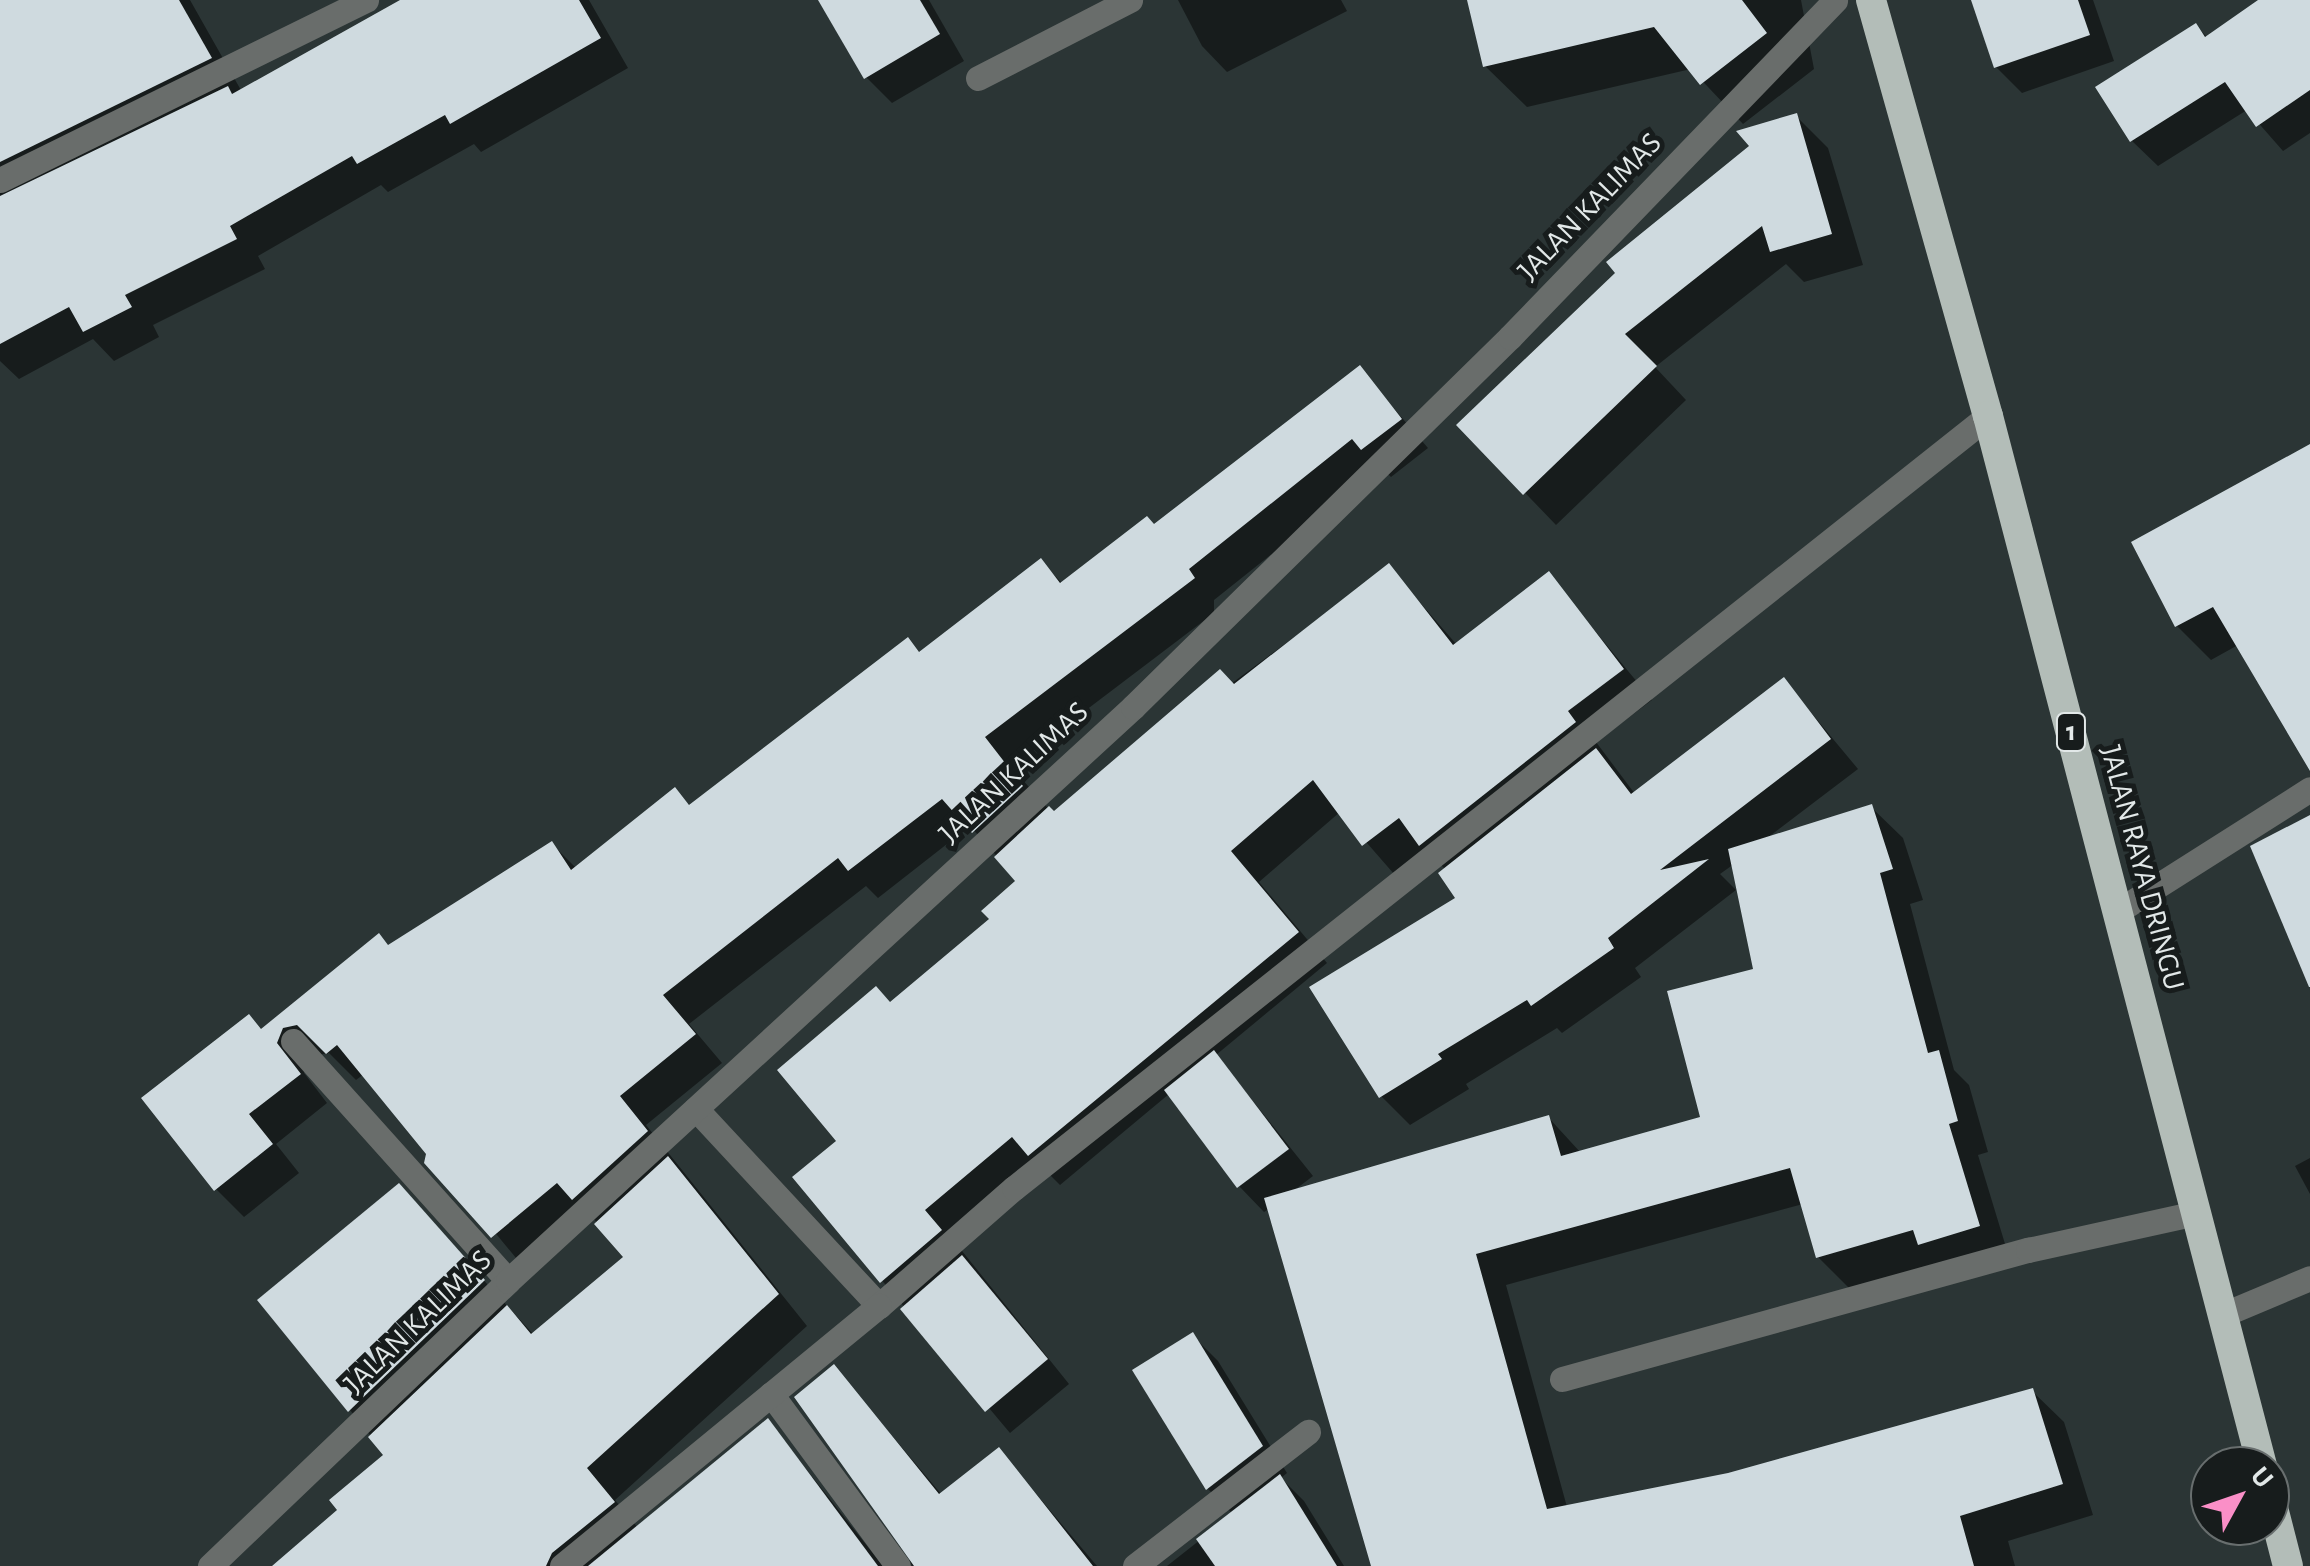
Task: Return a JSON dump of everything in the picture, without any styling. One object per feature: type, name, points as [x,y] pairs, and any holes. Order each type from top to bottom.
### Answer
[{"type":"highway","name":"JALAN RAYA DRINGU","points":[[1871,0],[1988,416],[2257,1446]]},
{"type":"street","points":[[0,180],[366,0]]},
{"type":"street","points":[[978,78],[1130,0]]},
{"type":"street","name":"JALAN KALIMAS","points":[[210,1566],[508,1281],[1161,680],[1510,337],[1835,0]]},
{"type":"street","points":[[562,1566],[879,1306],[1014,1188],[1988,416]]},
{"type":"street","points":[[2118,911],[2310,789]]},
{"type":"street","points":[[293,1041],[508,1281]]},
{"type":"street","points":[[696,1109],[879,1306]]},
{"type":"street","points":[[1562,1379],[2028,1250],[2196,1213]]},
{"type":"street","points":[[2222,1315],[2310,1278]]},
{"type":"street","points":[[772,1394],[898,1566]]},
{"type":"street","points":[[1135,1566],[1308,1432]]},
{"type":"building","points":[[0,0],[179,0],[212,58],[0,162]]},
{"type":"building","points":[[400,0],[579,0],[601,38],[450,124],[445,115],[357,164],[352,156],[230,226],[237,239],[125,295],[132,307],[83,332],[69,307],[0,344],[0,196],[228,86],[232,94]]},
{"type":"building","points":[[818,0],[920,0],[940,34],[864,79]]},
{"type":"building","points":[[1467,0],[1742,0],[1767,33],[1700,85],[1654,27],[1483,67]]},
{"type":"building","points":[[1971,0],[2078,0],[2090,35],[1994,68]]},
{"type":"building","points":[[2258,0],[2310,0],[2310,90],[2256,127],[2225,82],[2130,142],[2095,87],[2196,23],[2205,37]]},
{"type":"building","points":[[1797,113],[1832,234],[1770,252],[1762,226],[1625,334],[1657,366],[1523,495],[1456,425],[1615,273],[1606,262],[1749,146],[1736,131]]},
{"type":"building","points":[[1360,365],[1402,419],[1361,450],[1352,439],[1189,569],[1195,578],[985,737],[1023,786],[972,833],[942,799],[848,871],[838,858],[663,995],[696,1034],[620,1096],[648,1131],[572,1200],[557,1183],[491,1238],[424,1163],[426,1154],[337,1045],[326,1054],[297,1025],[283,1028],[277,1043],[301,1074],[249,1114],[273,1144],[214,1191],[141,1098],[249,1014],[261,1029],[379,933],[388,945],[552,841],[571,870],[675,787],[689,805],[908,637],[919,652],[1041,558],[1060,583],[1147,516],[1154,524]]},
{"type":"building","points":[[2310,444],[2310,771],[2213,607],[2175,627],[2131,542]]},
{"type":"building","points":[[1389,563],[1453,645],[1549,571],[1624,669],[1568,711],[1576,722],[1419,846],[1399,818],[1362,846],[1313,780],[1231,851],[1299,932],[1028,1156],[1012,1137],[925,1210],[942,1230],[880,1283],[792,1177],[836,1141],[777,1070],[876,986],[890,1002],[989,919],[981,911],[1015,881],[994,857],[1049,806],[1054,811],[1220,669],[1234,684]]},
{"type":"building","points":[[1784,677],[1831,739],[1660,870],[1709,859],[1608,938],[1614,948],[1531,1006],[1527,1000],[1438,1054],[1442,1059],[1379,1098],[1309,987],[1455,898],[1438,873],[1596,748],[1631,794]]},
{"type":"building","points":[[1872,804],[1893,869],[1880,873],[1928,1053],[1939,1050],[1958,1121],[1949,1124],[1980,1226],[1918,1245],[1913,1230],[1816,1258],[1790,1168],[1476,1254],[1547,1509],[1728,1473],[2033,1388],[2063,1484],[1960,1516],[1974,1566],[1371,1566],[1264,1198],[1549,1115],[1561,1156],[1700,1117],[1667,991],[1753,969],[1728,849]]},
{"type":"building","points":[[2310,815],[2310,987],[2309,987],[2250,846]]},
{"type":"building","points":[[1214,1050],[1289,1149],[1237,1188],[1164,1090]]},
{"type":"building","points":[[668,1156],[779,1294],[587,1468],[615,1502],[552,1553],[546,1566],[272,1566],[337,1510],[329,1500],[383,1455],[368,1437],[507,1305],[531,1334],[623,1257],[594,1224]]},
{"type":"building","points":[[399,1183],[485,1280],[348,1412],[257,1300]]},
{"type":"building","points":[[962,1255],[1048,1359],[985,1412],[900,1309]]},
{"type":"building","points":[[1193,1332],[1263,1446],[1206,1490],[1132,1370]]},
{"type":"building","points":[[834,1364],[939,1494],[999,1447],[1093,1566],[914,1566],[794,1397]]},
{"type":"building","points":[[768,1418],[878,1566],[588,1566]]},
{"type":"building","points":[[1280,1474],[1337,1566],[1215,1566],[1196,1539]]}]
